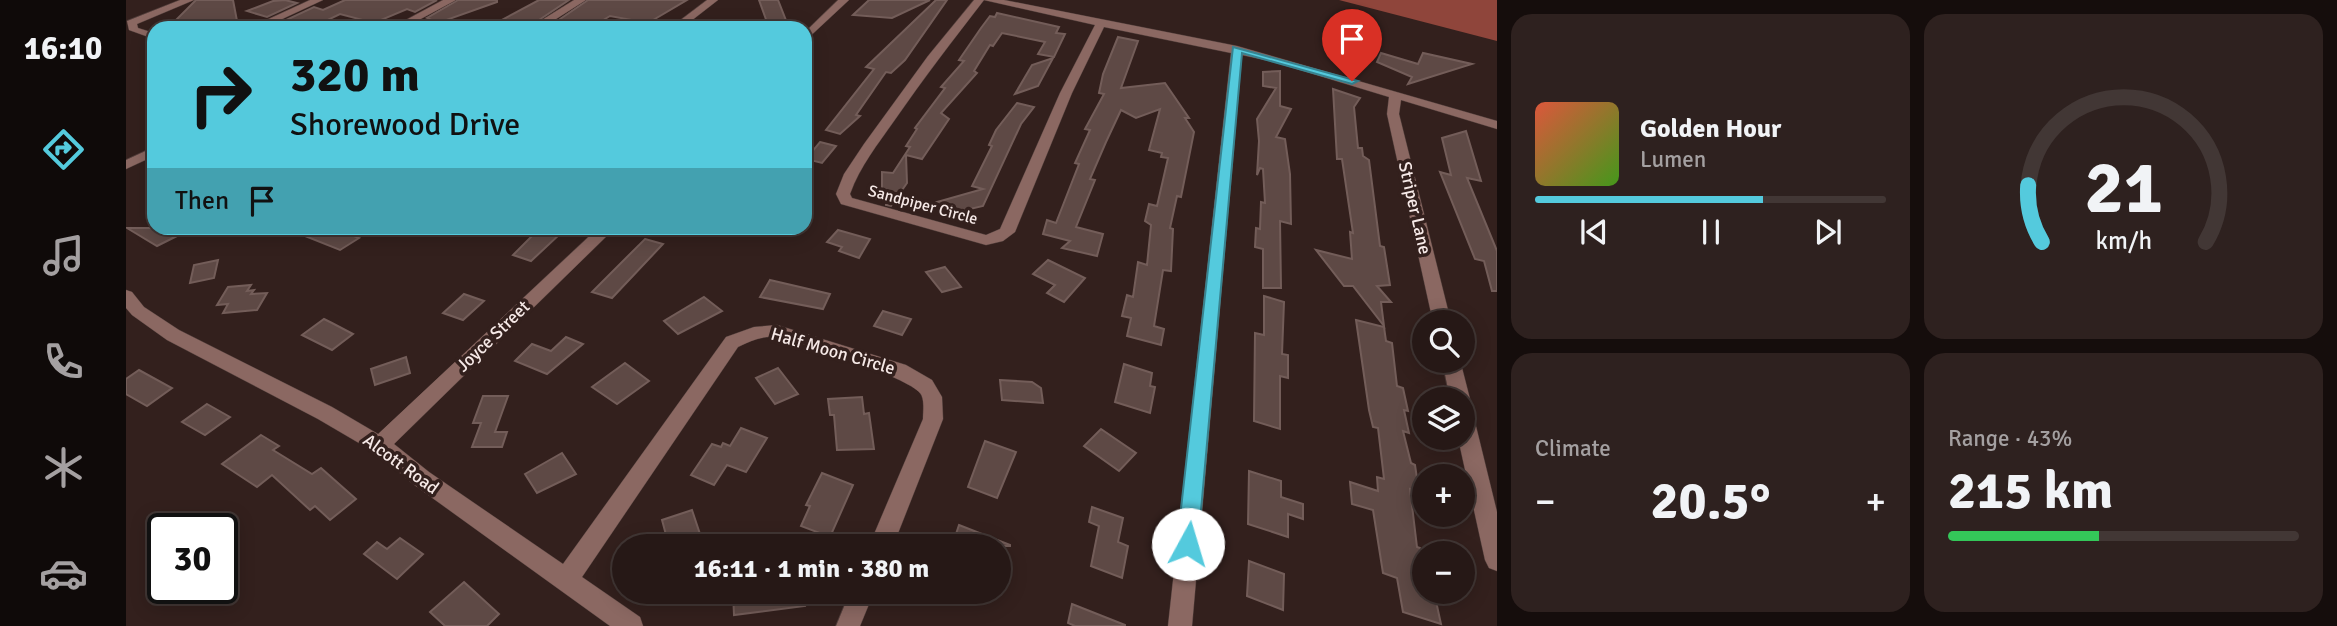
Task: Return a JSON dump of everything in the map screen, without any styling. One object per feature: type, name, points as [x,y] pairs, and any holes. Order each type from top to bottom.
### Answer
[{"type":"street","points":[[147,34],[134,30],[131,23],[189,0]]},
{"type":"street","points":[[270,21],[318,0]]},
{"type":"street","points":[[410,21],[452,0]]},
{"type":"street","points":[[546,21],[581,0]]},
{"type":"street","points":[[684,21],[713,0]]},
{"type":"street","points":[[812,31],[844,0]]},
{"type":"street","name":"Sandpiper Circle","points":[[979,0],[952,29],[863,156],[845,186],[843,194],[846,201],[986,240],[1007,232],[1066,93],[1101,23]]},
{"type":"street","points":[[989,0],[1237,49],[1497,125]]},
{"type":"street","points":[[1180,626],[1237,49]]},
{"type":"street","name":"Striper Lane","points":[[1395,94],[1393,114],[1439,310]]},
{"type":"street","points":[[126,165],[147,154]]},
{"type":"street","name":"Joyce Street","points":[[380,445],[600,235]]},
{"type":"street","name":"Alcott Road","points":[[126,296],[138,311],[181,340],[380,445],[421,478],[631,626]]},
{"type":"street","name":"Half Moon Circle","points":[[565,581],[724,353],[740,338],[763,331],[777,331],[899,370],[925,385],[932,397],[933,419],[886,534]]},
{"type":"street","points":[[1471,450],[1497,560]]},
{"type":"street","points":[[848,626],[857,604]]},
{"type":"shaded area","points":[[1339,0],[1497,0],[1497,41]]},
{"type":"building","points":[[196,0],[233,0],[237,21],[175,21]]},
{"type":"building","points":[[345,0],[437,0],[415,12],[407,9],[379,21],[366,21],[340,14],[326,21],[284,21],[314,7],[323,10]]},
{"type":"building","points":[[458,0],[497,0],[444,21],[427,18]]},
{"type":"building","points":[[539,0],[569,0],[538,21],[500,21]]},
{"type":"building","points":[[588,0],[687,0],[651,21],[610,16],[602,21],[557,21]]},
{"type":"building","points":[[759,0],[778,0],[786,21],[767,21]]},
{"type":"building","points":[[869,0],[930,0],[892,18],[853,15]]},
{"type":"building","points":[[936,0],[947,0],[905,60],[891,73],[886,72],[856,115],[860,116],[840,134],[826,130],[874,69],[866,67]]},
{"type":"building","points":[[273,1],[297,3],[267,17],[247,11]]},
{"type":"building","points":[[997,13],[1059,27],[1056,33],[1065,34],[1054,57],[1038,54],[1045,42],[1002,33],[993,46],[990,45],[974,71],[977,73],[941,113],[949,119],[922,159],[906,155],[907,183],[891,206],[886,205],[886,191],[882,191],[882,172],[893,173],[910,147],[906,146],[917,129],[915,128],[945,88],[941,87],[964,61],[959,60],[990,16],[995,17]]},
{"type":"building","points":[[1118,37],[1138,41],[1121,88],[1165,83],[1189,118],[1185,118],[1194,132],[1181,197],[1177,196],[1170,228],[1173,229],[1171,271],[1163,270],[1154,326],[1164,329],[1161,345],[1127,336],[1131,318],[1122,316],[1127,295],[1133,297],[1138,262],[1147,265],[1151,225],[1145,221],[1149,204],[1157,206],[1168,158],[1161,157],[1162,153],[1149,150],[1160,109],[1136,118],[1121,110],[1090,179],[1095,180],[1076,227],[1103,234],[1097,256],[1062,248],[1070,241],[1043,234],[1047,220],[1056,223],[1079,164],[1075,163],[1090,130],[1085,129],[1104,94],[1099,93],[1103,74]]},
{"type":"building","points":[[1381,53],[1418,64],[1423,53],[1472,64],[1408,84],[1412,77],[1377,62]]},
{"type":"building","points":[[1053,58],[1038,86],[1015,94],[1032,65]]},
{"type":"building","points":[[1280,71],[1280,106],[1291,109],[1276,137],[1285,139],[1290,174],[1291,224],[1280,221],[1281,288],[1263,288],[1263,249],[1255,247],[1256,228],[1260,229],[1261,202],[1265,203],[1263,169],[1260,168],[1257,175],[1257,119],[1276,88],[1263,86],[1263,72]]},
{"type":"building","points":[[1333,89],[1360,98],[1354,107],[1358,148],[1362,148],[1363,156],[1369,160],[1380,246],[1384,247],[1390,285],[1377,286],[1391,302],[1381,302],[1384,326],[1353,286],[1344,286],[1316,250],[1352,259],[1350,232],[1353,233],[1342,159],[1337,159]]},
{"type":"building","points":[[1017,103],[1034,107],[1021,124],[983,206],[949,214],[937,202],[983,189],[972,186],[992,146],[989,145],[996,130]]},
{"type":"building","points":[[1466,131],[1481,181],[1467,178],[1497,251],[1497,291],[1492,291],[1484,261],[1475,259],[1440,172],[1451,175],[1442,138]]},
{"type":"building","points":[[820,142],[836,146],[822,163],[812,160],[812,152]]},
{"type":"building","points":[[127,228],[147,228],[147,235],[179,235],[157,246]]},
{"type":"building","points":[[838,230],[870,239],[859,258],[839,251],[842,247],[827,242]]},
{"type":"building","points":[[302,235],[351,235],[359,238],[340,250]]},
{"type":"building","points":[[533,235],[559,235],[531,261],[513,255]]},
{"type":"building","points":[[645,239],[663,244],[612,298],[592,292]]},
{"type":"building","points":[[218,260],[214,278],[190,283],[194,265]]},
{"type":"building","points":[[1048,260],[1085,278],[1064,302],[1047,293],[1055,285],[1033,274]]},
{"type":"building","points":[[945,267],[961,287],[942,292],[926,272]]},
{"type":"building","points":[[770,280],[830,294],[823,309],[760,297]]},
{"type":"building","points":[[251,285],[247,291],[254,290],[251,294],[267,293],[257,310],[223,313],[228,304],[217,305],[228,287]]},
{"type":"building","points":[[464,294],[484,301],[463,320],[443,313]]},
{"type":"building","points":[[1264,296],[1284,302],[1282,354],[1288,355],[1288,378],[1280,376],[1280,429],[1254,421],[1255,333],[1264,335]]},
{"type":"building","points":[[704,297],[722,311],[678,334],[664,321]]},
{"type":"building","points":[[883,311],[911,319],[902,335],[874,326]]},
{"type":"building","points":[[324,319],[353,334],[332,350],[302,335]]},
{"type":"building","points":[[1356,320],[1384,327],[1386,341],[1392,343],[1397,386],[1403,388],[1408,411],[1404,410],[1409,433],[1403,431],[1413,464],[1412,490],[1410,489],[1412,527],[1415,527],[1416,541],[1412,541],[1412,604],[1437,604],[1441,624],[1403,612],[1397,578],[1383,573],[1373,510],[1352,504],[1350,482],[1378,491],[1377,477],[1384,479],[1378,428],[1373,427]]},
{"type":"building","points":[[566,337],[583,344],[547,374],[515,361],[532,344],[551,351]]},
{"type":"building","points":[[406,357],[410,373],[375,385],[371,369]]},
{"type":"building","points":[[625,363],[649,381],[617,404],[592,387]]},
{"type":"building","points":[[1124,364],[1152,373],[1150,386],[1155,387],[1150,413],[1115,402]]},
{"type":"building","points":[[778,368],[798,394],[775,404],[756,378]]},
{"type":"building","points":[[139,370],[172,388],[147,406],[126,394],[126,379]]},
{"type":"building","points":[[1000,380],[1032,382],[1041,388],[1043,403],[1002,400]]},
{"type":"building","points":[[483,396],[508,396],[495,432],[507,432],[502,447],[472,447],[481,423],[473,423]]},
{"type":"building","points":[[862,397],[864,414],[869,413],[874,449],[837,450],[834,415],[830,415],[828,399]]},
{"type":"building","points":[[207,404],[230,417],[205,435],[182,422]]},
{"type":"building","points":[[741,428],[767,438],[746,472],[727,465],[714,485],[691,475],[712,444],[721,447],[723,443],[730,446]]},
{"type":"building","points":[[1101,429],[1136,453],[1119,471],[1084,446]]},
{"type":"building","points":[[261,435],[279,446],[273,450],[312,474],[321,468],[356,499],[330,520],[315,506],[310,510],[272,475],[257,487],[222,464]]},
{"type":"building","points":[[985,441],[1016,452],[997,498],[968,487]]},
{"type":"building","points":[[562,453],[576,474],[537,493],[525,474]]},
{"type":"building","points":[[1249,471],[1281,481],[1281,497],[1303,504],[1303,519],[1288,514],[1288,537],[1248,524]]},
{"type":"building","points":[[822,473],[853,485],[831,534],[822,534],[801,526],[810,506],[806,505]]},
{"type":"building","points":[[1092,507],[1123,518],[1118,542],[1128,546],[1122,578],[1091,566],[1099,526],[1089,522]]},
{"type":"building","points":[[692,510],[700,534],[666,534],[662,520]]},
{"type":"building","points":[[959,525],[982,534],[956,534]]},
{"type":"building","points":[[400,538],[423,554],[397,579],[364,554],[377,542],[387,549]]},
{"type":"building","points":[[1249,561],[1284,574],[1283,610],[1247,596]]},
{"type":"building","points":[[464,582],[499,614],[487,626],[445,626],[430,612]]},
{"type":"building","points":[[734,604],[805,606],[734,615]]},
{"type":"building","points":[[1072,604],[1125,626],[1075,626],[1068,623]]},
{"type":"route","points":[[1188,544],[1237,49],[1352,81]]}]
